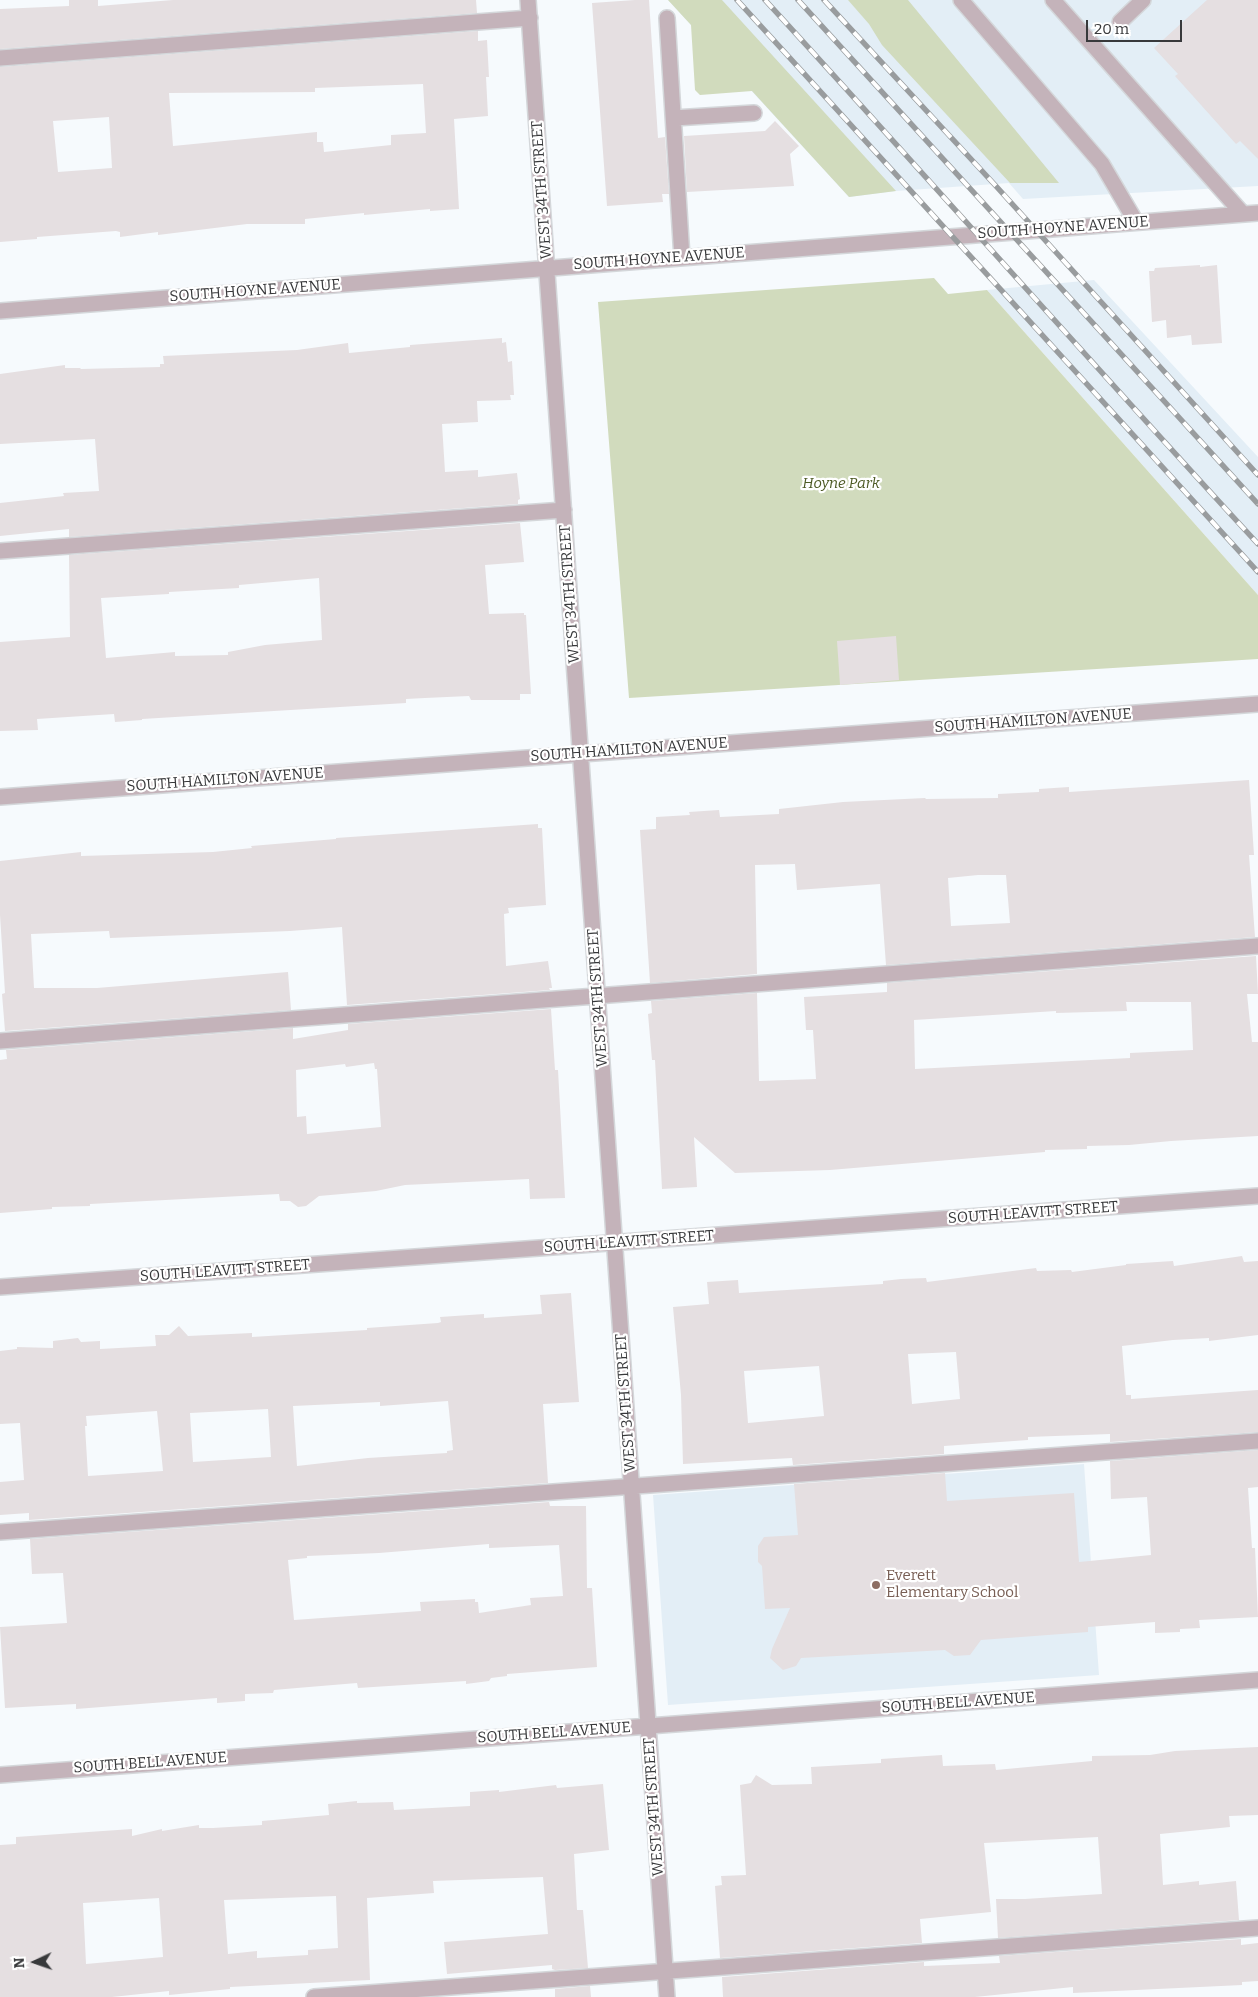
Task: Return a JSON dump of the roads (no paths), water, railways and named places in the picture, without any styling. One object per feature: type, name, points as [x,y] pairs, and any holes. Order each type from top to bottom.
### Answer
[{"type":"street","name":"WEST 34TH STREET","points":[[528,0],[667,1997]]},
{"type":"street","points":[[960,0],[1102,164],[1136,222]]},
{"type":"street","points":[[1053,0],[1250,214]]},
{"type":"street","points":[[1120,22],[1143,0]]},
{"type":"street","points":[[0,58],[530,18]]},
{"type":"street","points":[[668,18],[682,258]]},
{"type":"street","points":[[674,118],[754,113]]},
{"type":"street","name":"SOUTH HOYNE AVENUE","points":[[0,311],[1250,214]]},
{"type":"street","points":[[0,551],[564,510]]},
{"type":"street","name":"SOUTH HAMILTON AVENUE","points":[[0,797],[1258,704]]},
{"type":"street","points":[[0,1041],[1258,946]]},
{"type":"street","name":"SOUTH LEAVITT STREET","points":[[0,1288],[1258,1196]]},
{"type":"street","points":[[0,1532],[1258,1441]]},
{"type":"street","name":"SOUTH BELL AVENUE","points":[[0,1775],[1258,1680]]},
{"type":"street","points":[[314,1997],[1258,1928]]},
{"type":"railway","points":[[737,0],[1258,572]]},
{"type":"railway","points":[[765,0],[1258,544]]},
{"type":"railway","points":[[798,0],[1258,504]]},
{"type":"railway","points":[[824,0],[1258,475]]},
{"type":"place","name":"Everett Elementary School","points":[[876,1585]]},
{"type":"park label","name":"Hoyne Park","points":[[841,484]]}]
